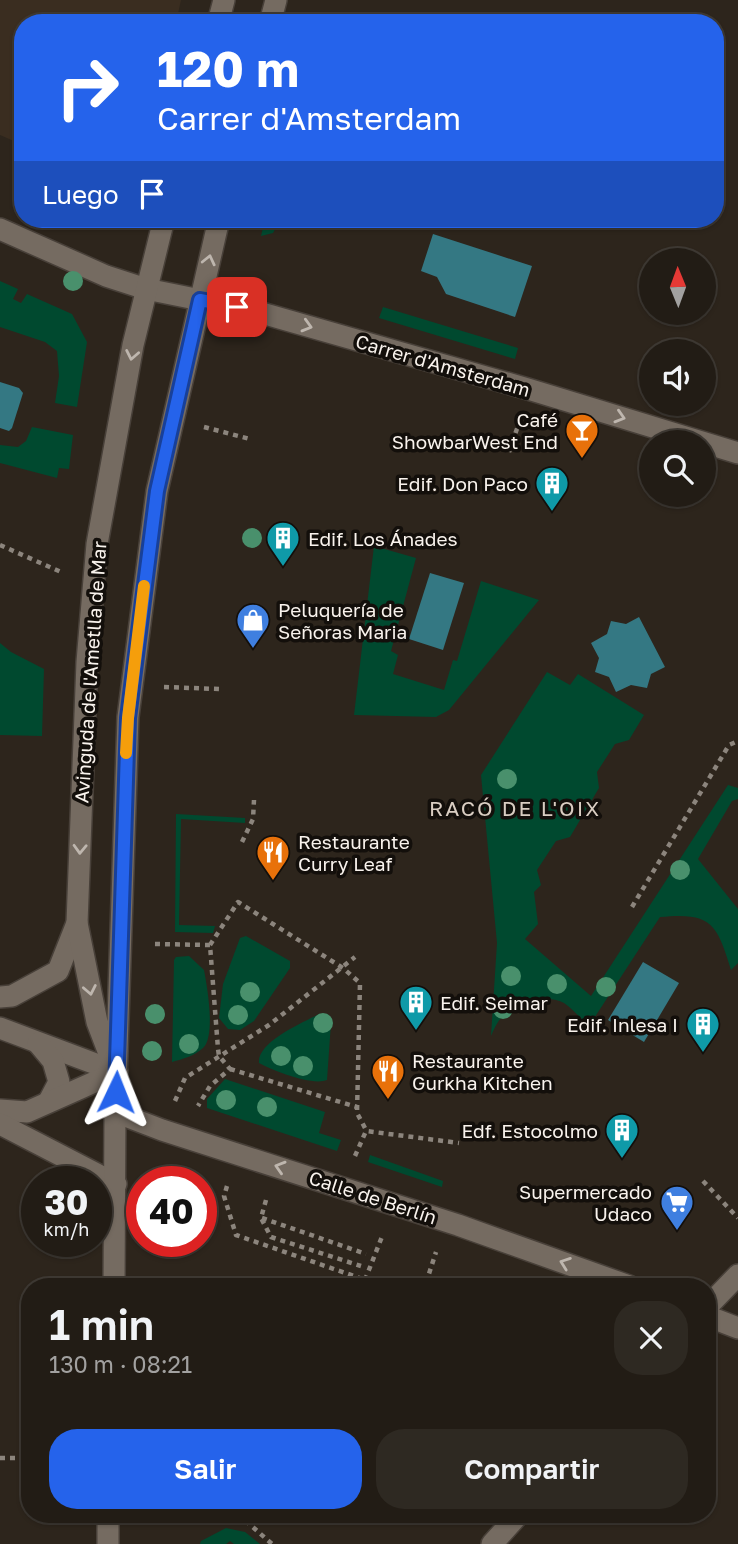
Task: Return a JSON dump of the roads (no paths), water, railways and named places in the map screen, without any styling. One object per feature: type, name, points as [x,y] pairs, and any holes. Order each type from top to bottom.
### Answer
[{"type":"street","name":"Avinguda de l'Ametlla de Mar","points":[[117,1072],[97,1022],[77,923],[93,581],[97,544],[146,289],[162,228]]},
{"type":"street","name":"Avinguda de l'Ametlla de Mar","points":[[114,1278],[115,1112],[126,757],[132,685],[157,491],[217,228]]},
{"type":"street","name":"Carrer d'Amsterdam","points":[[0,229],[106,276],[146,289],[255,311],[528,389],[738,453]]},
{"type":"street","name":"Avinguda de l'Ametlla de Mar","points":[[0,996],[12,996],[58,971],[77,923]]},
{"type":"street","points":[[0,1028],[117,1072]]},
{"type":"street","points":[[38,1044],[53,1061],[59,1082],[49,1101]]},
{"type":"street","points":[[0,1110],[27,1112],[117,1072]]},
{"type":"street","name":"Calle de Berlín","points":[[115,1112],[494,1237],[607,1278]]},
{"type":"street","points":[[0,1124],[116,1184]]},
{"type":"street","points":[[716,1298],[738,1275]]},
{"type":"street","points":[[716,1319],[738,1328]]},
{"type":"street","points":[[108,1523],[108,1544]]},
{"type":"street","points":[[492,1544],[511,1523]]},
{"type":"water","points":[[433,234],[532,266],[515,317],[446,294],[437,277],[421,271]]},
{"type":"water","points":[[0,382],[19,388],[23,393],[9,431],[0,428]]},
{"type":"water","points":[[430,573],[464,583],[443,650],[409,639]]},
{"type":"water","points":[[639,617],[665,667],[651,674],[647,688],[631,685],[616,692],[609,677],[595,672],[599,658],[591,643],[607,634],[611,621],[626,624]]},
{"type":"water","points":[[643,962],[679,983],[644,1042],[608,1020]]},
{"type":"place","name":"Café ShowbarWest End","points":[[582,460]]},
{"type":"place","name":"Edif. Don Paco","points":[[552,513]]},
{"type":"place","name":"Edif. Los Ánades","points":[[283,568]]},
{"type":"place","name":"Peluquería de Señoras Maria","points":[[253,650]]},
{"type":"place","name":"Restaurante Curry Leaf","points":[[273,882]]},
{"type":"place","name":"Edif. Seimar","points":[[416,1032]]},
{"type":"place","name":"Edif. Inlesa I","points":[[703,1054]]},
{"type":"place","name":"Restaurante Gurkha Kitchen","points":[[388,1101]]},
{"type":"place","name":"Edf. Estocolmo","points":[[622,1160]]},
{"type":"place","name":"Supermercado Udaco","points":[[677,1232]]},
{"type":"district","name":"RACÓ DE L'OIX","points":[[515,808]]}]
